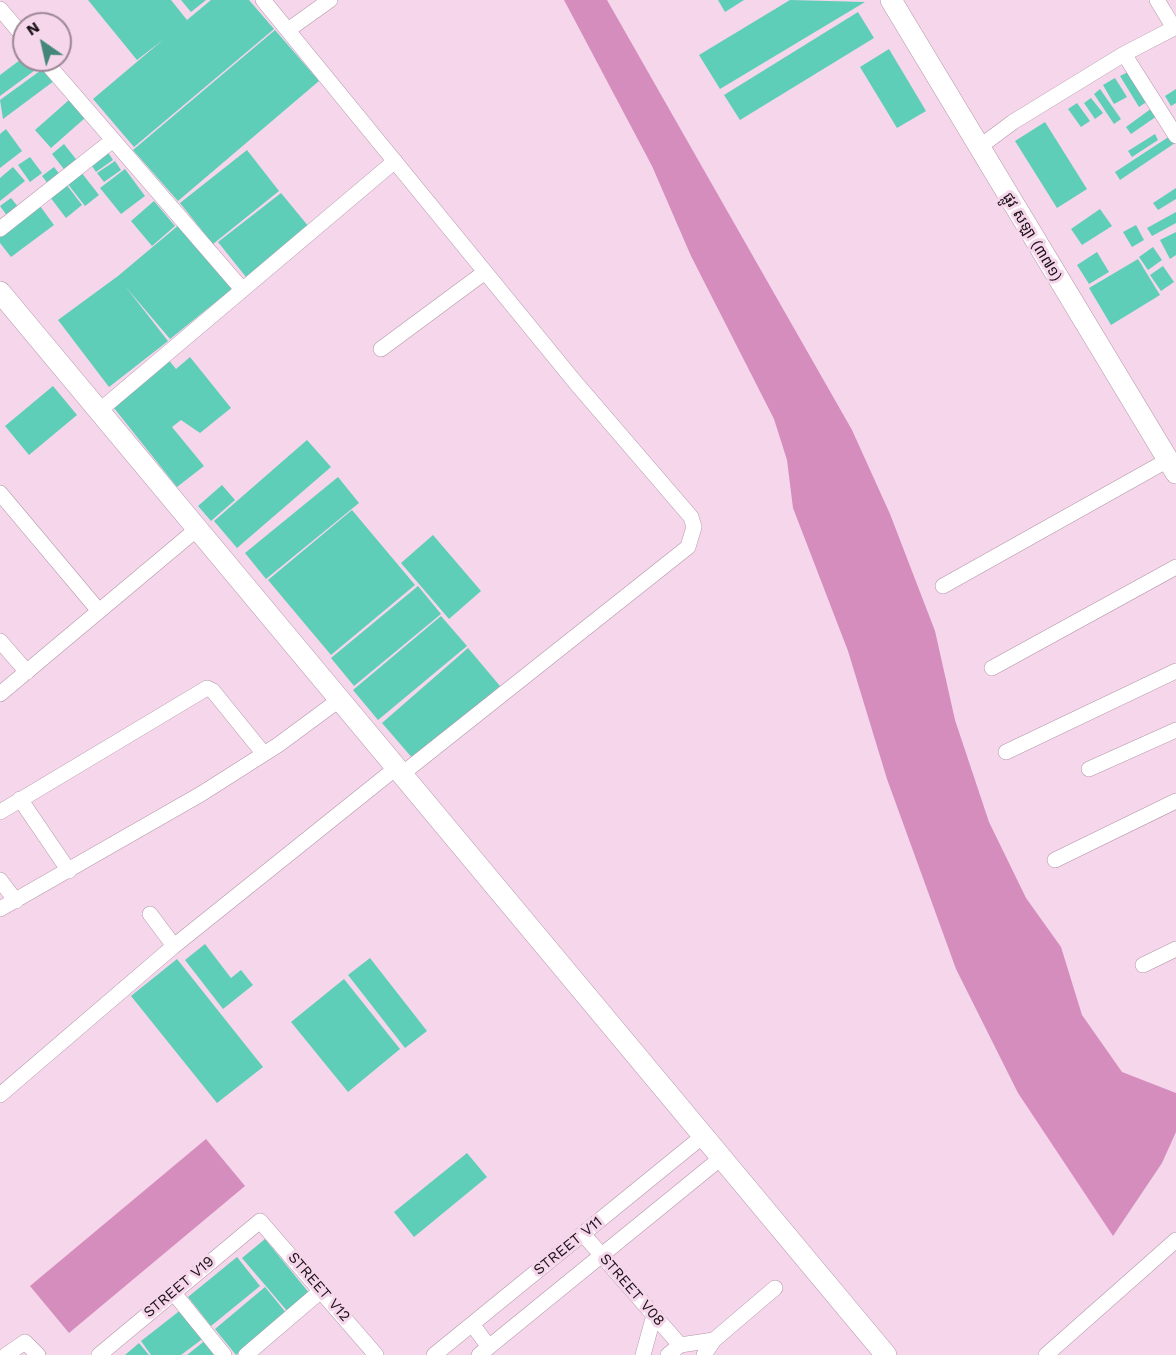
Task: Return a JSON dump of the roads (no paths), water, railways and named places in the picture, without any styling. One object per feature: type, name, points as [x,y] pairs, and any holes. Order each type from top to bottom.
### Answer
[{"type":"street","points":[[0,1095],[174,946],[688,547],[693,538],[694,527],[691,517],[484,273],[263,0]]},
{"type":"street","points":[[288,30],[330,0]]},
{"type":"street","name":"ផ្លូវ សឡា (៣៧១)","points":[[891,0],[1172,467]]},
{"type":"street","points":[[978,148],[1013,122],[1124,54],[1175,28],[1157,0]]},
{"type":"street","points":[[0,9],[12,23]]},
{"type":"street","points":[[1124,54],[1176,136]]},
{"type":"street","points":[[54,72],[242,288]]},
{"type":"street","points":[[0,229],[113,140]]},
{"type":"street","points":[[99,411],[395,161]]},
{"type":"street","points":[[381,349],[484,273]]},
{"type":"street","points":[[0,292],[886,1355]]},
{"type":"street","points":[[943,586],[1172,467]]},
{"type":"street","points":[[0,493],[99,611]]},
{"type":"street","points":[[0,694],[198,529]]},
{"type":"street","points":[[992,668],[1176,567]]},
{"type":"street","points":[[0,641],[27,672]]},
{"type":"street","points":[[1006,752],[1176,671]]},
{"type":"street","points":[[0,812],[207,688],[213,691],[264,754]]},
{"type":"street","points":[[0,909],[69,871],[264,754],[339,700]]},
{"type":"street","points":[[1089,769],[1176,730]]},
{"type":"street","points":[[20,800],[69,871]]},
{"type":"street","points":[[1055,860],[1176,801]]},
{"type":"street","points":[[0,880],[16,901]]},
{"type":"street","points":[[150,914],[174,946]]},
{"type":"street","points":[[1143,965],[1176,949]]},
{"type":"street","name":"STREET V11","points":[[434,1355],[703,1136]]},
{"type":"street","name":"STREET V11","points":[[484,1351],[721,1158]]},
{"type":"street","name":"STREET V12","points":[[260,1221],[376,1355]]},
{"type":"street","name":"STREET V19","points":[[99,1355],[260,1221]]},
{"type":"street","name":"STREET V08","points":[[583,1234],[654,1315],[674,1350]]},
{"type":"street","points":[[1046,1355],[1176,1240]]},
{"type":"street","points":[[704,1355],[714,1340],[775,1288]]},
{"type":"street","points":[[246,1355],[322,1290]]},
{"type":"street","points":[[173,1292],[224,1355]]},
{"type":"street","points":[[643,1355],[654,1315]]},
{"type":"street","points":[[472,1324],[484,1351]]},
{"type":"street","points":[[674,1350],[714,1340]]},
{"type":"street","points":[[6,1355],[25,1342],[38,1355]]}]
